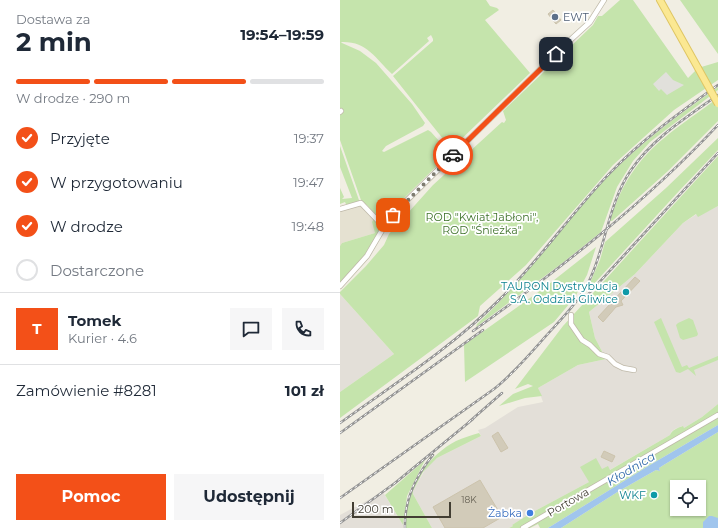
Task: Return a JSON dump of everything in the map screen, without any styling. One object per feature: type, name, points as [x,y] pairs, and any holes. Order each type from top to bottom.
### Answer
[{"type":"main road","points":[[660,0],[718,104]]},
{"type":"street","points":[[598,0],[598,9]]},
{"type":"street","points":[[340,286],[367,256],[384,227],[396,211],[561,48],[590,22],[604,0]]},
{"type":"street","points":[[340,209],[361,203],[384,227]]},
{"type":"street","points":[[571,315],[571,324],[582,340],[590,345],[598,354],[608,357],[615,364],[623,368],[634,370]]},
{"type":"street","name":"Portowa","points":[[522,528],[718,416]]},
{"type":"shaded area","points":[[666,72],[673,80],[684,85],[667,95],[661,89],[659,91],[653,84]]},
{"type":"shaded area","points":[[360,202],[367,205],[376,216],[375,233],[342,243],[340,246],[340,209]]},
{"type":"shaded area","points":[[718,206],[718,404],[702,417],[684,428],[682,426],[675,429],[670,435],[589,482],[533,512],[533,514],[509,528],[432,528],[413,494],[413,491],[426,468],[437,458],[481,436],[478,430],[485,428],[518,407],[543,402],[538,388],[578,365],[606,359],[595,338],[589,312],[635,274],[683,223],[697,214],[698,216]]},
{"type":"shaded area","points":[[340,294],[394,354],[340,392]]},
{"type":"shaded area","points":[[383,492],[403,525],[403,528],[340,528],[340,515]]},
{"type":"green space","points":[[340,0],[486,0],[490,6],[499,10],[485,20],[530,73],[451,149],[393,76],[433,41],[431,35],[427,38],[429,41],[392,74],[364,47],[350,42],[341,42],[360,51],[376,63],[412,104],[425,123],[423,126],[386,146],[382,151],[384,152],[428,130],[450,153],[397,205],[387,217],[381,219],[376,215],[384,227],[373,247],[340,286],[340,246],[342,243],[375,233],[372,222],[376,216],[367,205],[362,203],[340,140]]},
{"type":"green space","name":"ROD \"Kwiat Jabłoni\", ROD \"Śnieżka\"","points":[[620,0],[633,0],[688,78],[698,68],[718,62],[718,80],[674,110],[613,165],[526,265],[480,306],[478,316],[340,418],[340,392],[394,354],[340,294],[340,292],[366,266],[384,245],[389,234],[433,185],[502,122],[504,123],[506,120],[503,111],[593,25],[598,16],[602,16]]},
{"type":"green space","points":[[680,0],[718,0],[718,54]]},
{"type":"green space","points":[[718,87],[718,90],[650,142],[633,161],[617,187],[601,232],[561,264],[476,327],[477,324],[521,278],[589,197],[619,166],[650,138]]},
{"type":"green space","points":[[718,98],[718,121],[668,171],[612,221],[610,221],[618,198],[628,179],[639,163],[666,136]]},
{"type":"green space","points":[[718,138],[718,150],[591,287],[589,285],[600,260],[605,242],[666,188]]},
{"type":"green space","points":[[340,146],[360,203],[347,206],[345,202],[340,204],[340,188],[344,197],[342,199],[352,198],[340,167]]},
{"type":"green space","points":[[718,156],[718,206],[698,217],[696,214],[683,223],[635,274],[589,312],[595,338],[606,359],[578,365],[538,388],[542,396],[525,398],[499,406],[513,394],[533,386],[528,384],[515,389],[563,326]]},
{"type":"green space","points":[[596,247],[587,275],[575,297],[554,322],[465,382],[464,345],[544,288]]},
{"type":"green space","points":[[661,318],[682,367],[687,365],[689,368],[718,356],[718,360],[694,370],[696,376],[688,369],[680,373],[676,372],[654,322]]},
{"type":"green space","points":[[689,318],[693,320],[698,334],[697,336],[683,340],[680,338],[676,325]]},
{"type":"green space","points":[[718,404],[718,425],[548,528],[540,528],[538,524],[530,528],[509,528],[528,515],[533,514],[533,512],[589,482],[580,467],[596,458],[602,469],[608,466],[610,470],[670,435],[675,429],[683,426],[684,428],[702,417]]},
{"type":"green space","points":[[718,432],[718,528],[561,528],[619,491],[656,470],[660,471],[659,468]]},
{"type":"green space","points":[[479,433],[481,436],[437,458],[423,472],[413,491],[413,494],[432,528],[406,528],[408,502],[412,489],[425,467],[434,457],[456,441]]},
{"type":"green space","points":[[425,460],[407,496],[403,525],[385,495]]},
{"type":"water","points":[[718,425],[718,432],[659,468],[660,471],[656,470],[619,491],[561,528],[548,528],[650,465]]},
{"type":"water","points":[[709,516],[718,518],[718,528],[703,528],[703,522]]},
{"type":"building","name":"EWT","points":[[553,10],[561,20],[556,24],[548,14]]},
{"type":"building","name":"TAURON Dystrybucja S.A. Oddział Gliwice","points":[[635,277],[640,281],[621,301],[623,305],[616,307],[603,322],[598,317]]},
{"type":"building","points":[[498,432],[508,448],[501,452],[492,436]]},
{"type":"building","points":[[604,451],[615,456],[612,462],[601,457]]},
{"type":"building","points":[[480,480],[502,517],[483,528],[445,528],[433,507]]},
{"type":"railway","points":[[340,423],[422,365],[480,318],[513,286],[594,190],[621,162],[661,127],[718,85]]},
{"type":"railway","points":[[340,498],[494,389],[521,364],[578,299],[584,290],[598,259],[618,194],[631,170],[640,158],[660,138],[718,95]]},
{"type":"railway","points":[[473,331],[538,284],[601,234],[690,154],[718,125]]},
{"type":"railway","points":[[582,301],[718,153]]},
{"type":"railway","points":[[340,433],[483,330]]},
{"type":"railway","points":[[469,422],[502,393]]},
{"type":"railway","points":[[340,523],[395,483],[473,419]]},
{"type":"railway","points":[[405,528],[406,508],[412,489],[416,480],[433,455]]},
{"type":"way so far","points":[[393,215],[453,155]]},
{"type":"place","name":"EWT","points":[[555,17]]},
{"type":"place","name":"TAURON Dystrybucja S.A. Oddział Gliwice","points":[[626,292]]},
{"type":"place","name":"WKF","points":[[654,495]]},
{"type":"place","name":"Żabka","points":[[530,513]]},
{"type":"route","points":[[453,155],[556,54]]},
{"type":"water label","name":"Kłodnica","points":[[631,469]]}]
